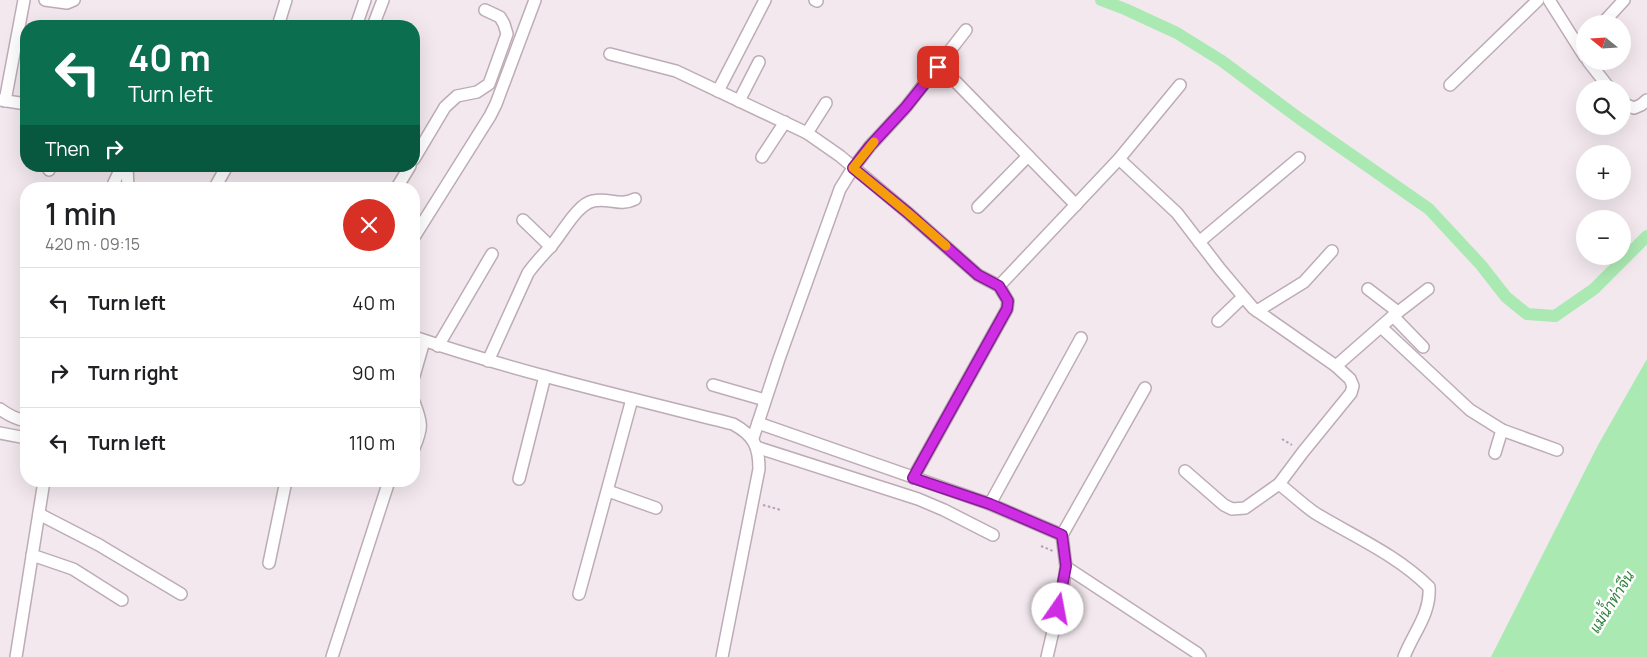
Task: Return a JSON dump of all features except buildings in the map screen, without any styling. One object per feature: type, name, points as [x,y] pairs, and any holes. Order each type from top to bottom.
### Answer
[{"type":"street","points":[[20,103],[2,100],[24,0]]},
{"type":"street","points":[[45,0],[67,3],[74,0]]},
{"type":"street","points":[[280,20],[286,0]]},
{"type":"street","points":[[358,20],[366,0]]},
{"type":"street","points":[[375,20],[383,0]]},
{"type":"street","points":[[420,227],[490,116],[535,0]]},
{"type":"street","points":[[718,91],[765,0]]},
{"type":"street","points":[[1450,84],[1538,0]]},
{"type":"street","points":[[1549,0],[1576,35]]},
{"type":"street","points":[[1610,15],[1624,0]]},
{"type":"street","points":[[420,150],[445,107],[457,96],[477,92],[489,84],[507,34],[500,17],[485,10]]},
{"type":"street","points":[[754,443],[765,400],[840,190],[853,168],[870,146],[906,107],[966,30]]},
{"type":"street","points":[[610,54],[676,71],[807,133],[840,156],[978,275],[999,286],[1008,301],[1007,309],[913,478]]},
{"type":"street","points":[[739,101],[759,62]]},
{"type":"street","points":[[1593,70],[1602,80]]},
{"type":"street","points":[[956,82],[1076,205]]},
{"type":"street","points":[[999,286],[1119,159],[1180,85]]},
{"type":"street","points":[[1631,107],[1634,108],[1642,105],[1647,100]]},
{"type":"street","points":[[807,133],[826,103]]},
{"type":"street","points":[[762,157],[785,122]]},
{"type":"street","points":[[978,207],[1028,156]]},
{"type":"street","points":[[1199,242],[1299,158]]},
{"type":"street","points":[[1119,159],[1177,213],[1243,297],[1257,311],[1336,366],[1350,379],[1353,386],[1351,393],[1278,484],[1245,508],[1232,509],[1224,505],[1185,471]]},
{"type":"street","points":[[488,361],[528,273],[582,207],[593,201],[626,203],[635,199]]},
{"type":"street","points":[[523,220],[551,246]]},
{"type":"street","points":[[1257,311],[1304,282],[1332,251]]},
{"type":"street","points":[[438,346],[492,254]]},
{"type":"street","points":[[1368,289],[1395,314],[1423,348]]},
{"type":"street","points":[[1336,366],[1395,314],[1428,289]]},
{"type":"street","points":[[1218,320],[1243,297]]},
{"type":"street","points":[[1381,327],[1470,410],[1502,430],[1557,450]]},
{"type":"street","points":[[990,504],[1081,338]]},
{"type":"street","points":[[420,339],[488,361],[733,424],[745,430],[754,443],[759,459],[759,469],[722,657]]},
{"type":"street","points":[[519,479],[545,376]]},
{"type":"street","points":[[713,385],[765,400]]},
{"type":"street","points":[[1047,657],[1062,594],[1066,566],[1062,535],[1145,388]]},
{"type":"street","points":[[579,594],[632,399]]},
{"type":"street","points":[[0,408],[9,415],[20,420]]},
{"type":"street","points":[[758,423],[990,504],[1062,535]]},
{"type":"street","points":[[1495,453],[1502,430]]},
{"type":"street","points":[[0,433],[20,437]]},
{"type":"street","points":[[754,443],[944,510],[993,535]]},
{"type":"street","points":[[1278,484],[1313,511],[1396,560],[1421,578],[1429,587],[1430,598],[1423,619],[1404,657]]},
{"type":"street","points":[[16,657],[43,487]]},
{"type":"street","points":[[269,563],[285,487]]},
{"type":"street","points":[[332,657],[387,487]]},
{"type":"street","points":[[608,491],[656,508]]},
{"type":"street","points":[[39,514],[99,545],[181,594]]},
{"type":"street","points":[[32,554],[73,569],[122,600]]},
{"type":"street","points":[[1066,566],[1197,653],[1200,657]]},
{"type":"path","points":[[753,502],[781,510]]},
{"type":"water","name":"แม่น้ำท่าจีน","points":[[1647,359],[1647,657],[1491,657],[1598,445]]},
{"type":"waterway","points":[[1101,0],[1177,33],[1222,61],[1300,119],[1429,209],[1481,265],[1506,297],[1527,314],[1555,316],[1594,289],[1647,236]]},
{"type":"slow traffic","points":[[874,142],[853,168],[946,246]]},
{"type":"route","points":[[938,67],[853,168],[908,213],[978,275],[999,286],[1008,301],[1007,309],[913,478],[990,504],[1062,535],[1066,566],[1058,609]]}]
